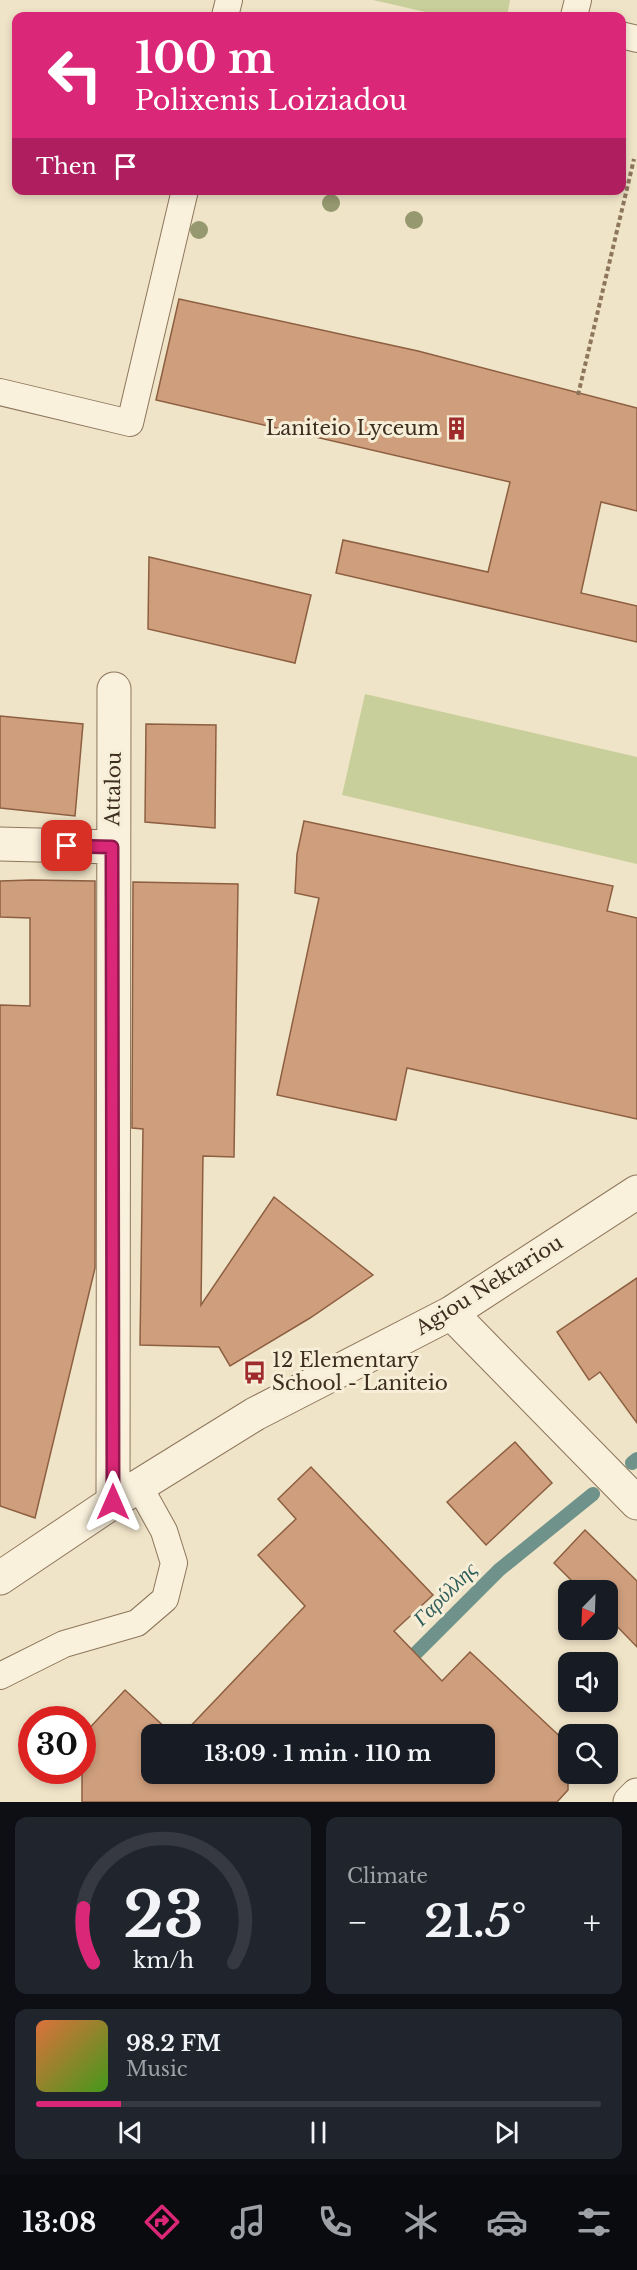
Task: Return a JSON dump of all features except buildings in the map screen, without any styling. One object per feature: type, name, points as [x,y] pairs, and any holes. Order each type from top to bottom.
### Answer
[{"type":"street","name":"Attalou","points":[[114,688],[112,847],[126,1494]]},
{"type":"street","points":[[0,844],[112,847]]},
{"type":"street","name":"Agiou Nektariou","points":[[0,1578],[126,1494],[255,1414],[451,1313],[637,1192]]},
{"type":"street","points":[[451,1313],[637,1503]]},
{"type":"street","points":[[630,1802],[637,1795]]},
{"type":"lane","points":[[0,392],[130,423],[183,195]]},
{"type":"lane","points":[[0,1676],[64,1644],[137,1623],[165,1599],[174,1563],[164,1531],[126,1494]]},
{"type":"path","points":[[626,193],[634,159]]},
{"type":"path","points":[[578,395],[625,195]]},
{"type":"green space","points":[[373,0],[510,0],[508,12],[426,12]]},
{"type":"green space","points":[[365,694],[637,757],[637,864],[342,795]]},
{"type":"waterway","name":"Γαρύλλης","points":[[632,1463],[637,1459]]},
{"type":"waterway","name":"Γαρύλλης","points":[[403,1666],[499,1570],[593,1494]]},
{"type":"place","name":"Laniteio Lyceum","points":[[457,428]]},
{"type":"place","name":"12 Elementary School - Laniteio","points":[[254,1372]]},
{"type":"route","points":[[67,846],[112,847],[113,1502]]}]
